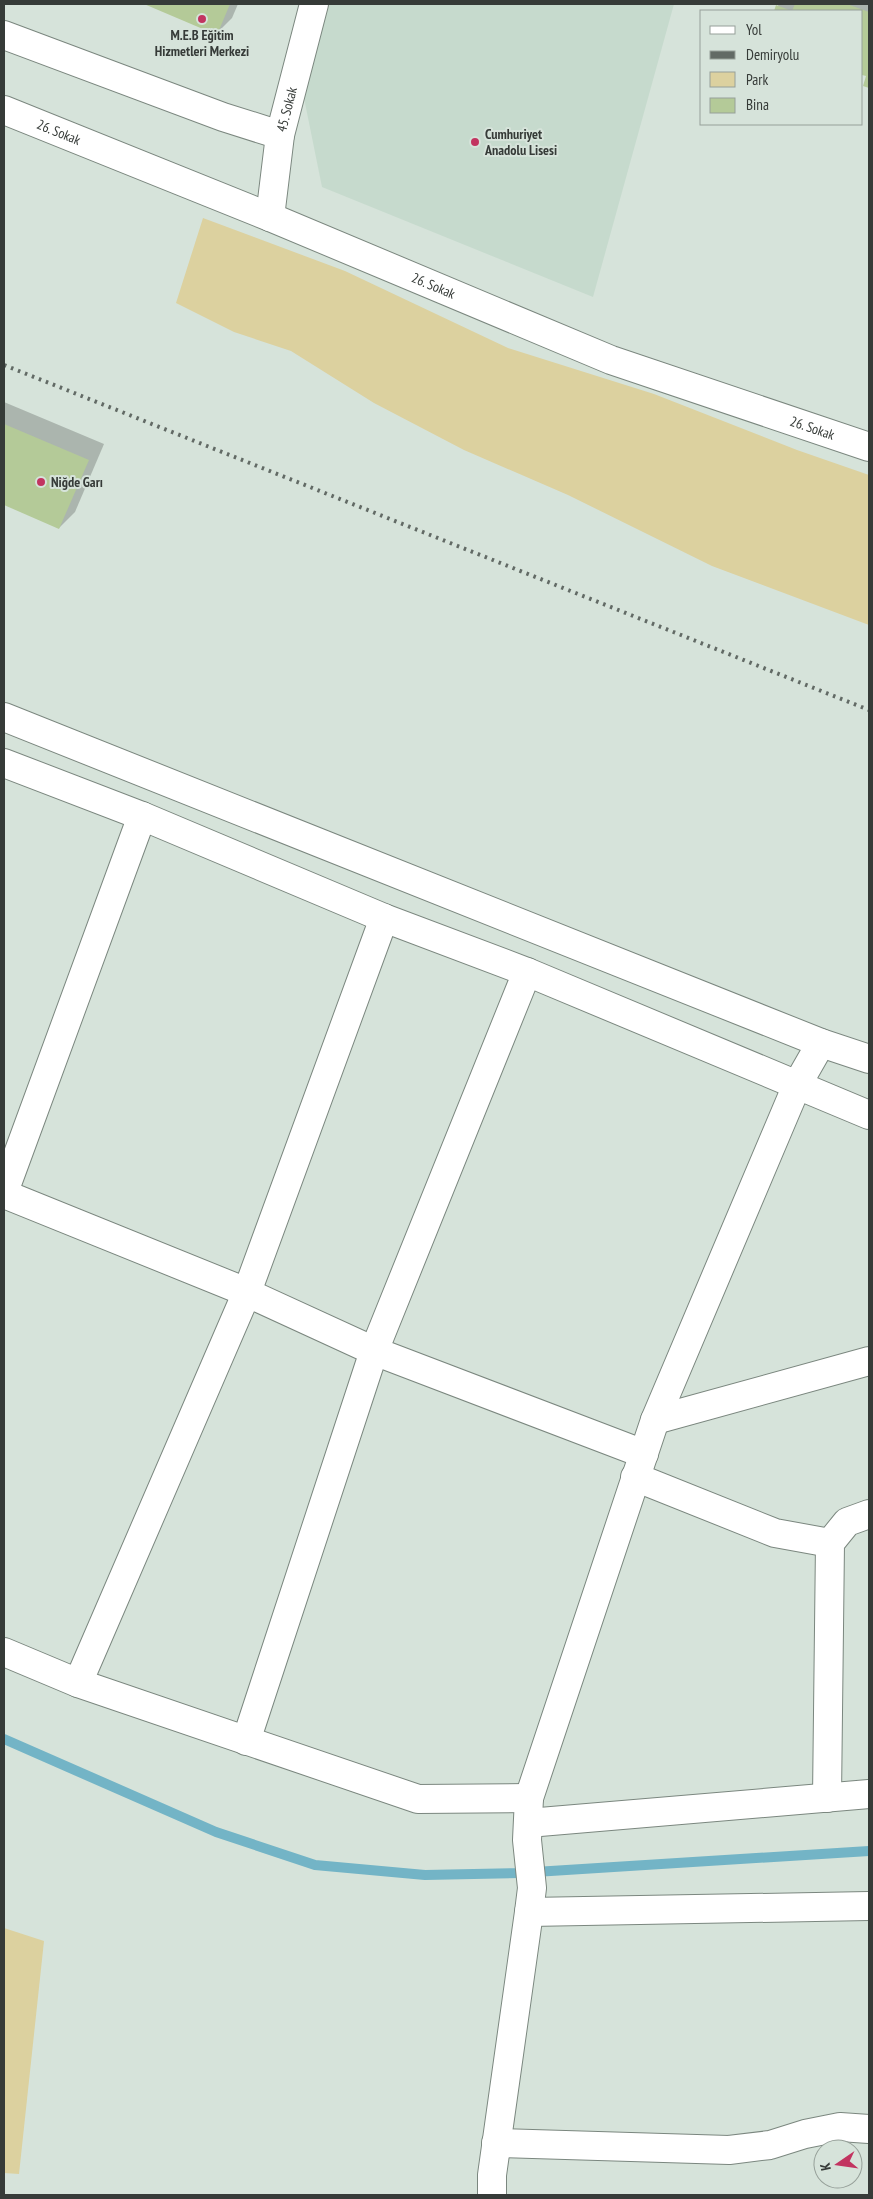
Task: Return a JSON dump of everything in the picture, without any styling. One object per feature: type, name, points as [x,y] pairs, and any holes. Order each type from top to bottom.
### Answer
[{"type":"street","name":"45. Sokak","points":[[270,217],[280,135],[314,4]]},
{"type":"street","points":[[4,35],[223,117],[280,135]]},
{"type":"street","name":"26. Sokak","points":[[4,110],[270,217],[611,360],[869,447]]},
{"type":"street","points":[[4,717],[821,1043],[869,1059]]},
{"type":"street","points":[[4,762],[142,816],[384,918],[527,972],[869,1115]]},
{"type":"street","points":[[142,816],[4,1193],[247,1292],[374,1351],[639,1466],[775,1533],[830,1543]]},
{"type":"street","points":[[78,1683],[247,1292],[384,918]]},
{"type":"street","points":[[246,1741],[374,1351],[527,972]]},
{"type":"street","points":[[492,2195],[492,2175],[496,2143],[530,1900],[528,1821],[655,1420],[797,1085],[821,1043]]},
{"type":"street","points":[[655,1420],[869,1361]]},
{"type":"street","points":[[826,1798],[830,1543],[848,1522],[869,1514]]},
{"type":"street","points":[[4,1652],[78,1683],[418,1799],[528,1821],[869,1794]]},
{"type":"street","points":[[530,1900],[866,1911]]},
{"type":"street","points":[[496,2143],[729,2150],[770,2146],[805,2134],[840,2127],[869,2129]]},
{"type":"shaded area","name":"Cumhuriyet Anadolu Lisesi","points":[[329,4],[674,4],[593,297],[322,187],[304,98]]},
{"type":"green space","points":[[203,218],[345,271],[508,348],[654,394],[797,450],[869,475],[869,625],[712,566],[568,495],[464,450],[374,403],[291,351],[234,332],[176,303]]},
{"type":"green space","points":[[4,1928],[44,1941],[19,2174],[4,2173]]},
{"type":"building","name":"M.E.B Eğitim Hizmetleri Merkezi","points":[[144,4],[230,4],[217,35]]},
{"type":"building","points":[[795,4],[847,4],[869,12],[869,88],[863,86],[866,76],[863,75],[863,10],[792,10]]},
{"type":"building","points":[[776,5],[789,10],[774,10]]},
{"type":"building","name":"Niğde Garı","points":[[4,424],[89,460],[59,529],[4,505]]},
{"type":"waterway","points":[[4,1739],[216,1832],[315,1865],[425,1875],[519,1873],[869,1851]]},
{"type":"railway","points":[[4,365],[869,710]]},
{"type":"place","name":"M.E.B Eğitim Hizmetleri Merkezi","points":[[202,19]]},
{"type":"place","name":"Cumhuriyet Anadolu Lisesi","points":[[475,142]]},
{"type":"place","name":"Niğde Garı","points":[[41,482]]}]
